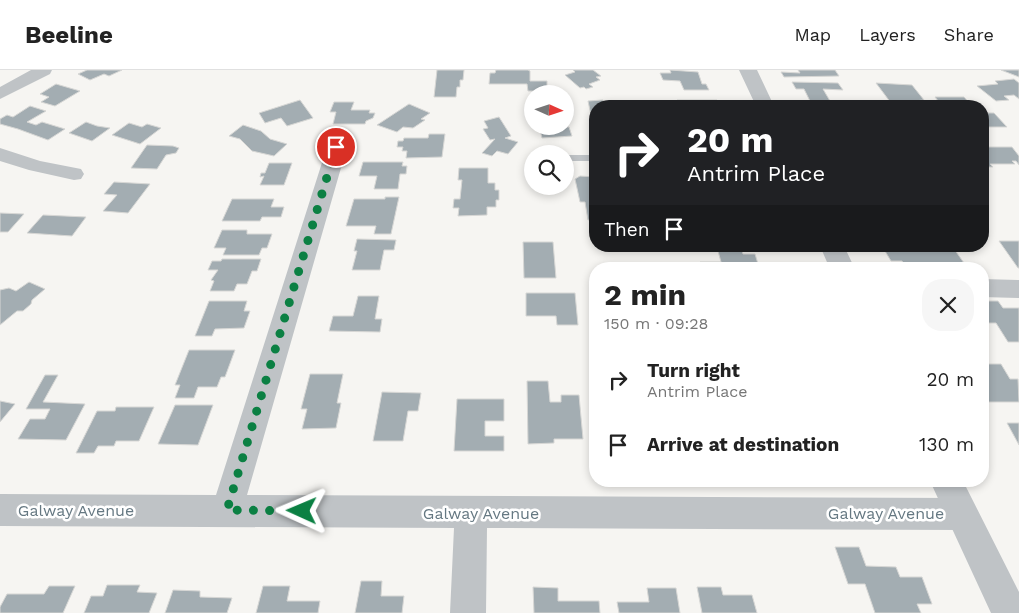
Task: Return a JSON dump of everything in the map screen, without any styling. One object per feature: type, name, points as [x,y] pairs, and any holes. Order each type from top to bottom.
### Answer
[{"type":"street","points":[[0,94],[44,70]]},
{"type":"street","points":[[748,70],[762,100]]},
{"type":"street","points":[[227,510],[336,147]]},
{"type":"street","points":[[0,154],[36,166],[74,174]]},
{"type":"street","points":[[989,288],[1019,289]]},
{"type":"street","points":[[949,487],[1010,613]]},
{"type":"street","name":"Galway Avenue","points":[[0,510],[962,514]]},
{"type":"street","points":[[468,613],[471,513]]},
{"type":"lane","points":[[574,158],[589,158]]},
{"type":"building","points":[[87,70],[122,70],[109,76],[104,74],[90,80],[78,74]]},
{"type":"building","points":[[437,70],[464,70],[463,80],[460,80],[460,87],[457,87],[456,97],[434,97]]},
{"type":"building","points":[[496,70],[528,70],[530,71],[530,81],[547,81],[547,85],[489,84],[490,73],[495,73]]},
{"type":"building","points":[[573,70],[593,70],[601,76],[596,77],[600,80],[589,84],[593,87],[580,88],[565,75],[575,72]]},
{"type":"building","points":[[670,70],[698,72],[702,84],[706,84],[709,90],[684,90],[680,81],[663,80],[660,73],[671,73]]},
{"type":"building","points":[[798,70],[835,70],[839,76],[784,77],[781,72],[800,73]]},
{"type":"building","points":[[1001,70],[1019,70],[1019,77]]},
{"type":"building","points":[[1014,79],[1019,83],[1019,99],[1014,95],[1004,96],[1009,100],[996,101],[977,86],[998,84],[995,81]]},
{"type":"building","points":[[792,82],[838,83],[843,90],[823,89],[829,100],[810,100],[804,89],[796,89]]},
{"type":"building","points":[[876,83],[912,85],[924,100],[889,100]]},
{"type":"building","points":[[56,84],[80,91],[55,106],[41,102],[49,97],[40,94]]},
{"type":"building","points":[[935,97],[964,97],[967,100],[937,100]]},
{"type":"building","points":[[300,100],[313,118],[287,126],[281,118],[265,123],[259,113]]},
{"type":"building","points":[[334,102],[354,102],[351,110],[370,110],[369,113],[375,113],[373,118],[366,121],[365,124],[333,124],[336,112],[330,112]]},
{"type":"building","points":[[409,104],[430,113],[421,119],[425,120],[413,128],[403,127],[397,132],[377,125]]},
{"type":"building","points":[[30,106],[46,111],[27,122],[36,125],[42,122],[65,129],[48,140],[0,124],[0,119],[7,115],[13,117]]},
{"type":"building","points":[[989,113],[994,113],[1007,127],[989,127]]},
{"type":"building","points":[[499,117],[511,136],[505,138],[518,142],[508,154],[497,151],[492,156],[482,153],[495,139],[490,140],[483,129],[488,128],[484,121]]},
{"type":"building","points":[[86,122],[110,128],[92,141],[69,133]]},
{"type":"building","points":[[129,123],[142,127],[147,124],[161,128],[140,144],[112,135]]},
{"type":"building","points":[[243,125],[261,131],[270,139],[287,144],[274,156],[252,151],[240,139],[229,136]]},
{"type":"building","points":[[429,134],[445,134],[442,157],[406,158],[407,151],[402,151],[403,147],[397,147],[398,141],[403,141],[404,138],[428,138]]},
{"type":"building","points":[[541,135],[572,136],[542,138]]},
{"type":"building","points":[[147,145],[179,148],[176,153],[166,155],[157,169],[131,168]]},
{"type":"building","points":[[989,147],[1012,147],[1019,156],[1019,165],[1016,161],[1012,161],[1015,164],[990,164],[993,167],[989,167]]},
{"type":"building","points":[[363,162],[403,162],[402,166],[407,166],[406,174],[400,174],[398,189],[374,189],[377,176],[359,176]]},
{"type":"building","points":[[269,163],[292,163],[284,185],[260,185],[264,176],[260,177],[261,173],[265,173]]},
{"type":"building","points":[[459,168],[488,168],[488,183],[495,183],[495,190],[499,190],[499,200],[496,200],[496,207],[487,207],[487,215],[458,216],[459,208],[453,208],[454,199],[460,199],[462,180],[458,180]]},
{"type":"building","points":[[580,176],[589,177],[589,220],[585,202],[580,202],[575,179]]},
{"type":"building","points":[[114,182],[150,184],[128,213],[103,211],[117,195],[104,194]]},
{"type":"building","points":[[385,197],[399,197],[391,234],[374,234],[376,226],[346,226],[354,199],[385,199]]},
{"type":"building","points":[[232,199],[274,199],[271,207],[284,207],[281,217],[262,217],[260,221],[222,221]]},
{"type":"building","points":[[0,213],[24,214],[8,232],[0,232]]},
{"type":"building","points":[[43,215],[86,217],[72,236],[27,233]]},
{"type":"building","points":[[222,230],[247,230],[247,234],[272,234],[267,248],[262,248],[259,255],[223,255],[226,248],[214,248]]},
{"type":"building","points":[[357,239],[396,240],[394,250],[384,250],[380,270],[352,270],[357,251],[354,251]]},
{"type":"building","points":[[999,241],[1019,241],[1019,268],[1018,268]]},
{"type":"building","points":[[523,242],[553,242],[556,278],[524,278]]},
{"type":"building","points":[[718,252],[755,254],[757,262],[721,262]]},
{"type":"building","points":[[886,252],[956,252],[963,262],[903,262],[891,261]]},
{"type":"building","points":[[222,259],[261,259],[257,271],[252,271],[247,284],[237,284],[234,291],[210,291],[214,281],[211,280],[218,270],[208,270],[212,261],[221,261]]},
{"type":"building","points":[[29,282],[45,289],[23,311],[17,311],[0,325],[0,290],[9,288],[16,291]]},
{"type":"building","points":[[526,293],[575,293],[578,325],[557,325],[556,316],[526,316]]},
{"type":"building","points":[[358,296],[379,296],[375,319],[382,319],[380,332],[329,331],[333,316],[353,316]]},
{"type":"building","points":[[209,301],[247,301],[244,311],[250,311],[244,328],[215,329],[212,336],[195,336]]},
{"type":"building","points":[[989,301],[998,301],[1003,308],[1019,308],[1019,342],[1008,342],[996,323],[989,323]]},
{"type":"building","points":[[189,350],[235,350],[225,377],[221,377],[217,387],[198,387],[194,398],[175,398],[180,385],[175,385]]},
{"type":"building","points":[[989,364],[1001,364],[1010,379],[1018,379],[1019,402],[989,402]]},
{"type":"building","points":[[310,374],[343,374],[337,403],[341,403],[336,428],[302,429],[307,409],[301,409]]},
{"type":"building","points":[[45,375],[58,375],[43,402],[85,404],[66,440],[18,439],[30,419],[45,419],[50,409],[26,409]]},
{"type":"building","points":[[527,381],[548,381],[550,402],[561,402],[561,395],[579,395],[583,439],[554,439],[554,443],[528,444]]},
{"type":"building","points":[[382,392],[421,393],[418,411],[408,411],[403,441],[373,441]]},
{"type":"building","points":[[457,399],[504,399],[504,421],[485,421],[485,436],[504,436],[504,451],[454,451]]},
{"type":"building","points":[[0,401],[15,404],[0,422]]},
{"type":"building","points":[[175,405],[213,405],[198,445],[158,444]]},
{"type":"building","points":[[116,407],[154,407],[139,441],[116,441],[114,446],[98,446],[94,453],[76,453],[97,411],[115,411]]},
{"type":"building","points":[[1007,423],[1019,423],[1019,445]]},
{"type":"building","points":[[835,547],[859,547],[866,566],[896,567],[900,577],[922,577],[932,604],[917,604],[921,613],[875,613],[865,584],[848,584]]},
{"type":"building","points":[[361,581],[382,581],[381,596],[404,596],[402,613],[355,613]]},
{"type":"building","points":[[107,585],[140,585],[137,592],[157,593],[149,613],[84,613],[91,596],[103,596]]},
{"type":"building","points":[[49,586],[75,586],[63,613],[0,613],[0,607],[7,594],[44,594]]},
{"type":"building","points":[[263,586],[290,586],[287,601],[320,601],[318,613],[256,613]]},
{"type":"building","points":[[533,587],[558,588],[558,601],[599,601],[600,613],[534,613]]},
{"type":"building","points":[[697,587],[721,587],[723,595],[752,595],[757,613],[702,613]]},
{"type":"building","points":[[647,588],[676,588],[680,613],[619,613],[617,602],[649,602]]},
{"type":"building","points":[[173,590],[200,591],[200,597],[232,598],[227,613],[165,613]]},
{"type":"route","points":[[302,511],[227,510],[234,481],[336,147]]}]
